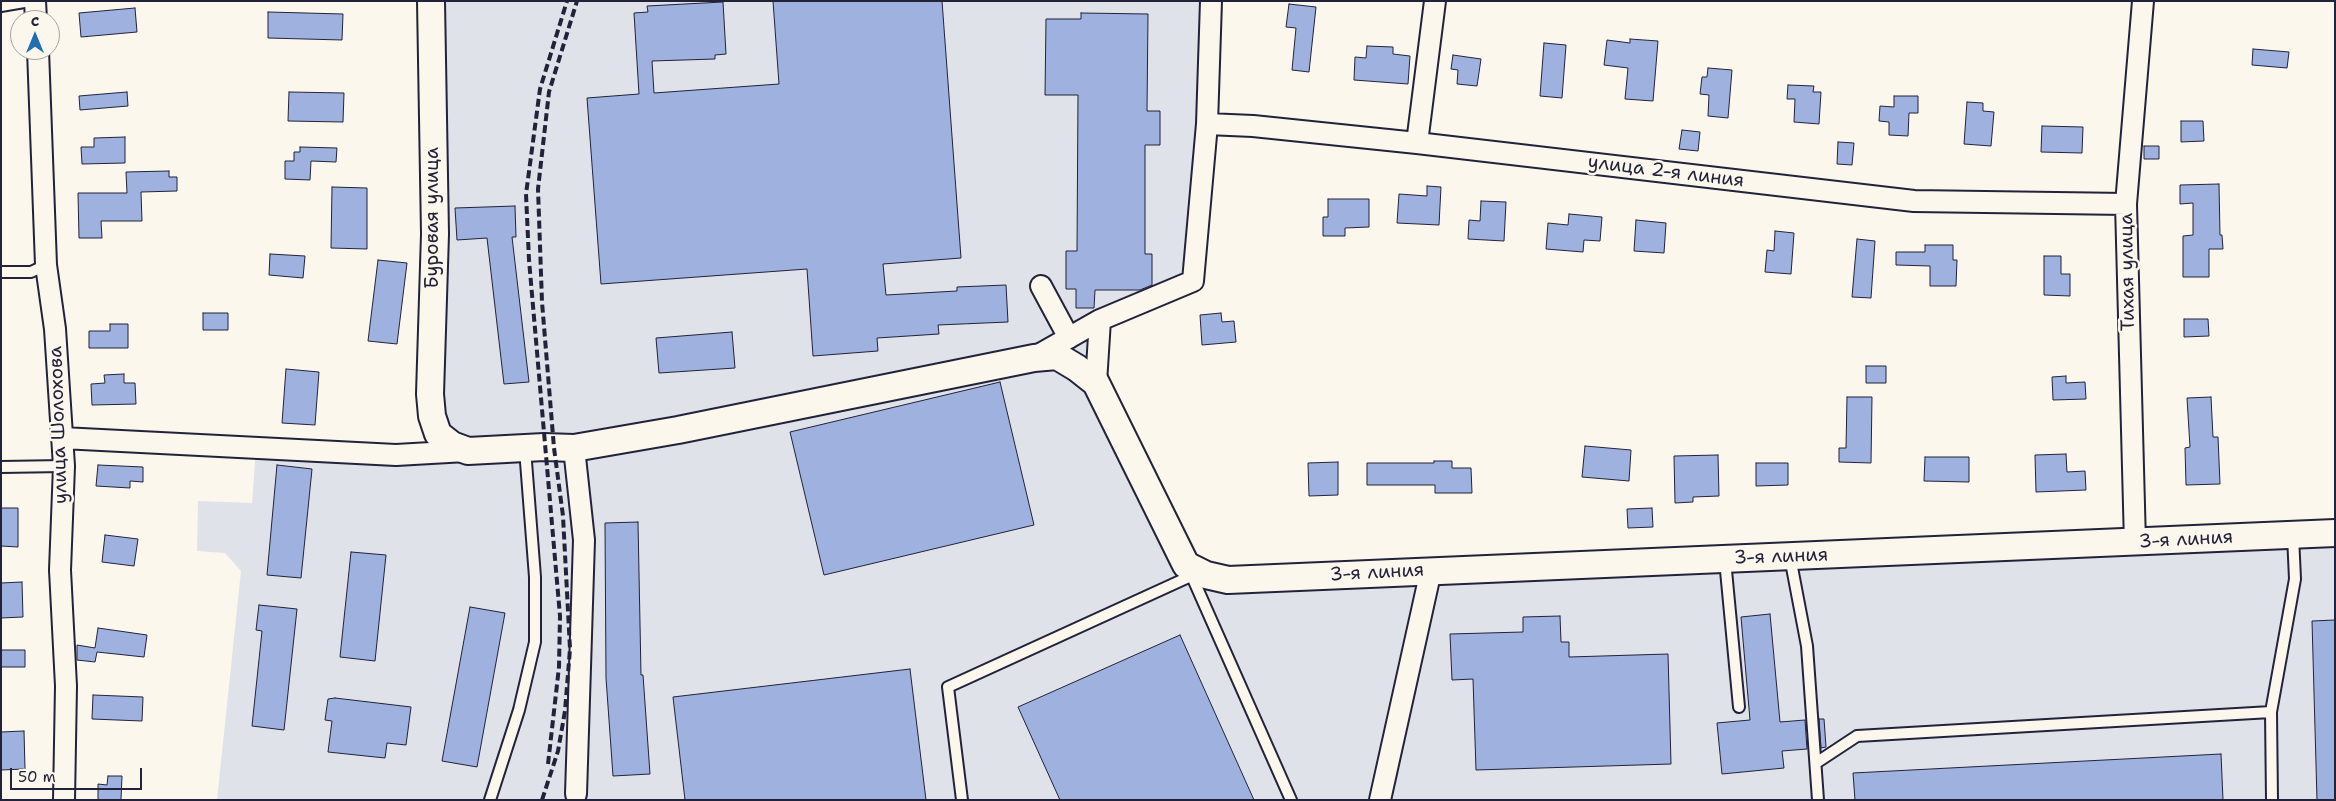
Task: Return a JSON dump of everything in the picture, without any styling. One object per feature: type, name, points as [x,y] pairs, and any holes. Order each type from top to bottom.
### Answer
[{"type":"street","name":"Буровая улица","points":[[431,1],[435,234],[430,394],[432,416],[438,434]]},
{"type":"street","points":[[1034,358],[1100,320],[1193,281],[1207,124],[1211,1]]},
{"type":"street","points":[[1417,143],[1435,1]]},
{"type":"street","name":"Тихая улица","points":[[2135,543],[2126,204],[2143,1]]},
{"type":"street","name":"улица Шолохова","points":[[38,60],[46,265],[55,329],[64,466],[60,570],[66,686],[64,800]]},
{"type":"street","name":"улица 2-я линия","points":[[1207,124],[1253,126],[1417,143],[1914,201],[2126,204]]},
{"type":"street","points":[[1041,286],[1069,338]]},
{"type":"street","points":[[1096,383],[1100,320]]},
{"type":"street","points":[[62,438],[396,455],[525,448],[574,448],[678,430],[1034,358],[1057,356],[1078,368],[1096,383],[1189,570]]},
{"type":"street","points":[[417,454],[438,434],[452,445],[468,451]]},
{"type":"street","points":[[574,448],[584,540],[578,697],[578,797]]},
{"type":"street","name":"3-я линия","points":[[1189,570],[1228,580],[1431,570],[2135,543],[2335,533]]},
{"type":"street","points":[[1380,800],[1431,570]]},
{"type":"lane","points":[[1,6],[30,1]]},
{"type":"lane","points":[[1,272],[31,272],[46,265]]},
{"type":"lane","points":[[490,800],[519,710],[536,642],[536,577],[525,448]]},
{"type":"lane","points":[[1,467],[64,466]]},
{"type":"lane","points":[[2272,800],[2271,712],[2295,579],[2293,535]]},
{"type":"lane","points":[[1790,557],[1807,646],[1818,800]]},
{"type":"lane","points":[[1725,559],[1739,708]]},
{"type":"lane","points":[[962,800],[948,688],[1189,570],[1291,800]]},
{"type":"lane","points":[[1816,763],[1857,736],[2271,712]]},
{"type":"shaded area","points":[[431,1],[1211,1],[1193,281],[1100,320],[1096,383],[1206,575],[2335,533],[2335,800],[217,800],[241,571],[225,553],[197,551],[198,501],[252,503],[256,448],[467,451],[438,434]]},
{"type":"building","points":[[773,1],[942,1],[961,258],[883,264],[886,295],[957,291],[957,287],[1006,285],[1008,322],[938,325],[939,334],[877,338],[878,351],[813,356],[807,269],[601,284],[587,98],[639,94],[634,13],[648,12],[647,6],[723,2],[726,54],[715,55],[715,59],[652,61],[654,93],[779,84]]},
{"type":"building","points":[[1289,4],[1316,7],[1309,72],[1292,70],[1296,28],[1286,27]]},
{"type":"building","points":[[135,8],[137,32],[81,37],[79,13]]},
{"type":"building","points":[[268,12],[343,14],[342,40],[268,38]]},
{"type":"building","points":[[1081,13],[1148,14],[1147,111],[1160,111],[1160,145],[1145,145],[1145,254],[1152,254],[1152,285],[1140,290],[1095,290],[1094,308],[1076,308],[1076,289],[1066,289],[1066,251],[1077,251],[1078,95],[1045,95],[1046,19],[1081,19]]},
{"type":"building","points":[[1630,39],[1658,41],[1653,101],[1625,99],[1628,68],[1604,65],[1607,40],[1630,43]]},
{"type":"building","points":[[1544,43],[1566,45],[1562,98],[1540,96]]},
{"type":"building","points":[[1367,46],[1393,47],[1393,54],[1410,56],[1408,84],[1354,80],[1355,57],[1366,58]]},
{"type":"building","points":[[2253,49],[2289,52],[2287,68],[2252,65]]},
{"type":"building","points":[[1453,55],[1481,59],[1477,86],[1457,84],[1458,70],[1451,69]]},
{"type":"building","points":[[1708,68],[1732,70],[1728,118],[1708,116],[1709,95],[1700,94],[1702,77],[1707,77]]},
{"type":"building","points":[[1788,85],[1814,86],[1813,92],[1821,92],[1819,124],[1794,122],[1795,99],[1787,99]]},
{"type":"building","points":[[127,92],[128,106],[80,110],[79,96]]},
{"type":"building","points":[[289,92],[344,93],[343,122],[288,121]]},
{"type":"building","points":[[1894,96],[1918,96],[1918,113],[1909,113],[1908,136],[1889,135],[1889,122],[1879,121],[1880,106],[1894,107]]},
{"type":"building","points":[[1967,102],[1983,103],[1983,111],[1994,112],[1991,146],[1964,144]]},
{"type":"building","points":[[2181,121],[2203,121],[2204,141],[2181,142]]},
{"type":"building","points":[[2042,126],[2083,127],[2082,153],[2041,152]]},
{"type":"building","points":[[1682,130],[1700,132],[1698,151],[1679,149]]},
{"type":"building","points":[[125,137],[125,163],[82,164],[81,147],[94,147],[94,138]]},
{"type":"building","points":[[1838,142],[1854,143],[1852,165],[1837,164]]},
{"type":"building","points":[[2144,146],[2159,146],[2159,159],[2144,159]]},
{"type":"building","points":[[300,147],[337,148],[336,162],[311,161],[310,180],[285,179],[285,161],[294,161],[294,152],[300,152]]},
{"type":"building","points":[[169,171],[169,177],[177,177],[177,191],[141,192],[142,221],[101,221],[102,238],[79,238],[78,193],[127,193],[126,172]]},
{"type":"building","points":[[2219,184],[2220,235],[2222,235],[2223,249],[2209,249],[2209,277],[2183,277],[2183,236],[2193,235],[2193,203],[2180,204],[2180,185]]},
{"type":"building","points":[[1427,186],[1441,187],[1439,225],[1397,223],[1399,194],[1427,196]]},
{"type":"building","points":[[332,187],[367,188],[367,249],[331,248]]},
{"type":"building","points":[[1328,199],[1369,199],[1369,227],[1345,228],[1345,236],[1323,236],[1323,217],[1328,217]]},
{"type":"building","points":[[1481,201],[1506,202],[1504,241],[1468,239],[1469,220],[1480,221]]},
{"type":"building","points":[[515,206],[516,237],[512,237],[529,382],[504,384],[487,238],[457,240],[455,208]]},
{"type":"building","points":[[1569,214],[1602,217],[1600,241],[1584,240],[1583,252],[1546,249],[1548,223],[1568,225]]},
{"type":"building","points":[[1636,220],[1666,223],[1664,253],[1634,251]]},
{"type":"building","points":[[1775,231],[1794,233],[1791,274],[1765,272],[1767,250],[1774,251]]},
{"type":"building","points":[[1857,239],[1875,241],[1871,298],[1852,297]]},
{"type":"building","points":[[1925,245],[1953,245],[1953,260],[1957,260],[1956,286],[1930,286],[1930,266],[1896,265],[1896,252],[1925,252]]},
{"type":"building","points":[[270,254],[305,256],[303,278],[269,275]]},
{"type":"building","points":[[2044,256],[2061,256],[2061,274],[2070,274],[2070,296],[2044,295]]},
{"type":"building","points":[[378,260],[407,263],[397,344],[368,341]]},
{"type":"building","points":[[203,313],[228,313],[228,330],[203,330]]},
{"type":"building","points":[[1221,313],[1222,322],[1234,321],[1236,342],[1202,345],[1200,315]]},
{"type":"building","points":[[2184,319],[2208,319],[2209,336],[2184,337]]},
{"type":"building","points":[[110,324],[128,324],[128,348],[89,348],[89,331],[110,331]]},
{"type":"building","points":[[732,332],[735,368],[659,373],[656,338]]},
{"type":"building","points":[[1866,366],[1886,366],[1886,383],[1866,383]]},
{"type":"building","points":[[286,369],[319,372],[315,425],[282,423]]},
{"type":"building","points":[[124,374],[124,383],[135,383],[136,404],[92,405],[91,384],[105,383],[104,375]]},
{"type":"building","points":[[2066,376],[2066,383],[2085,382],[2086,399],[2053,400],[2052,377]]},
{"type":"building","points":[[1000,382],[1034,525],[824,575],[790,432]]},
{"type":"building","points":[[1847,397],[1872,397],[1871,463],[1839,462],[1839,448],[1846,448]]},
{"type":"building","points":[[2211,397],[2213,437],[2218,437],[2220,484],[2186,485],[2185,448],[2190,447],[2187,398]]},
{"type":"building","points":[[1585,446],[1631,450],[1629,481],[1582,477]]},
{"type":"building","points":[[2066,454],[2067,472],[2085,471],[2086,490],[2036,492],[2035,455]]},
{"type":"building","points":[[1718,455],[1719,496],[1693,497],[1693,502],[1675,503],[1674,456]]},
{"type":"building","points":[[1925,457],[1969,457],[1969,482],[1924,481]]},
{"type":"building","points":[[1434,461],[1452,461],[1452,468],[1471,468],[1472,493],[1435,493],[1435,485],[1367,485],[1367,463],[1434,463]]},
{"type":"building","points":[[1338,462],[1338,495],[1309,496],[1308,463]]},
{"type":"building","points":[[1756,463],[1788,463],[1788,485],[1756,486]]},
{"type":"building","points":[[98,465],[143,467],[143,482],[130,481],[130,488],[96,486]]},
{"type":"building","points":[[277,465],[312,469],[301,578],[267,575]]},
{"type":"building","points":[[1,508],[18,508],[18,547],[1,546]]},
{"type":"building","points":[[1652,508],[1653,527],[1628,528],[1627,509]]},
{"type":"building","points":[[638,522],[641,675],[643,675],[650,774],[613,776],[606,678],[605,523]]},
{"type":"building","points":[[105,535],[138,539],[134,566],[102,562]]},
{"type":"building","points":[[351,552],[386,555],[375,661],[340,657]]},
{"type":"building","points":[[22,582],[23,617],[1,618],[1,583]]},
{"type":"building","points":[[259,605],[297,609],[284,730],[252,726],[262,631],[256,630]]},
{"type":"building","points":[[470,607],[505,613],[477,767],[442,761]]},
{"type":"building","points":[[1770,614],[1780,722],[1805,720],[1807,749],[1782,751],[1784,768],[1722,774],[1717,723],[1750,720],[1741,617]]},
{"type":"building","points":[[1560,616],[1561,642],[1569,642],[1569,657],[1668,654],[1671,764],[1476,770],[1473,679],[1452,680],[1450,634],[1523,632],[1523,617]]},
{"type":"building","points":[[2335,620],[2335,800],[2317,800],[2312,621]]},
{"type":"building","points":[[98,628],[147,635],[144,657],[97,652],[95,662],[77,660],[77,645],[95,648]]},
{"type":"building","points":[[1180,635],[1254,800],[1060,800],[1018,707]]},
{"type":"building","points":[[1,650],[25,650],[25,667],[1,667]]},
{"type":"building","points":[[910,669],[926,800],[685,800],[673,697]]},
{"type":"building","points":[[93,695],[143,697],[142,721],[92,719]]},
{"type":"building","points":[[335,698],[411,707],[406,745],[387,743],[385,758],[328,752],[332,721],[325,720],[328,699]]},
{"type":"building","points":[[1819,719],[1824,719],[1826,747],[1821,748]]},
{"type":"building","points":[[24,731],[25,769],[1,770],[1,732]]},
{"type":"building","points":[[2221,754],[2223,800],[1855,800],[1853,773]]},
{"type":"building","points":[[108,776],[122,776],[121,800],[98,800],[98,784],[107,785]]},
{"type":"railway","points":[[548,764],[559,667],[560,616],[529,260],[526,194],[540,89],[567,1]]},
{"type":"railway","points":[[542,800],[558,751],[565,711],[570,649],[563,516],[554,448],[542,302],[538,189],[549,92],[577,1]]}]
